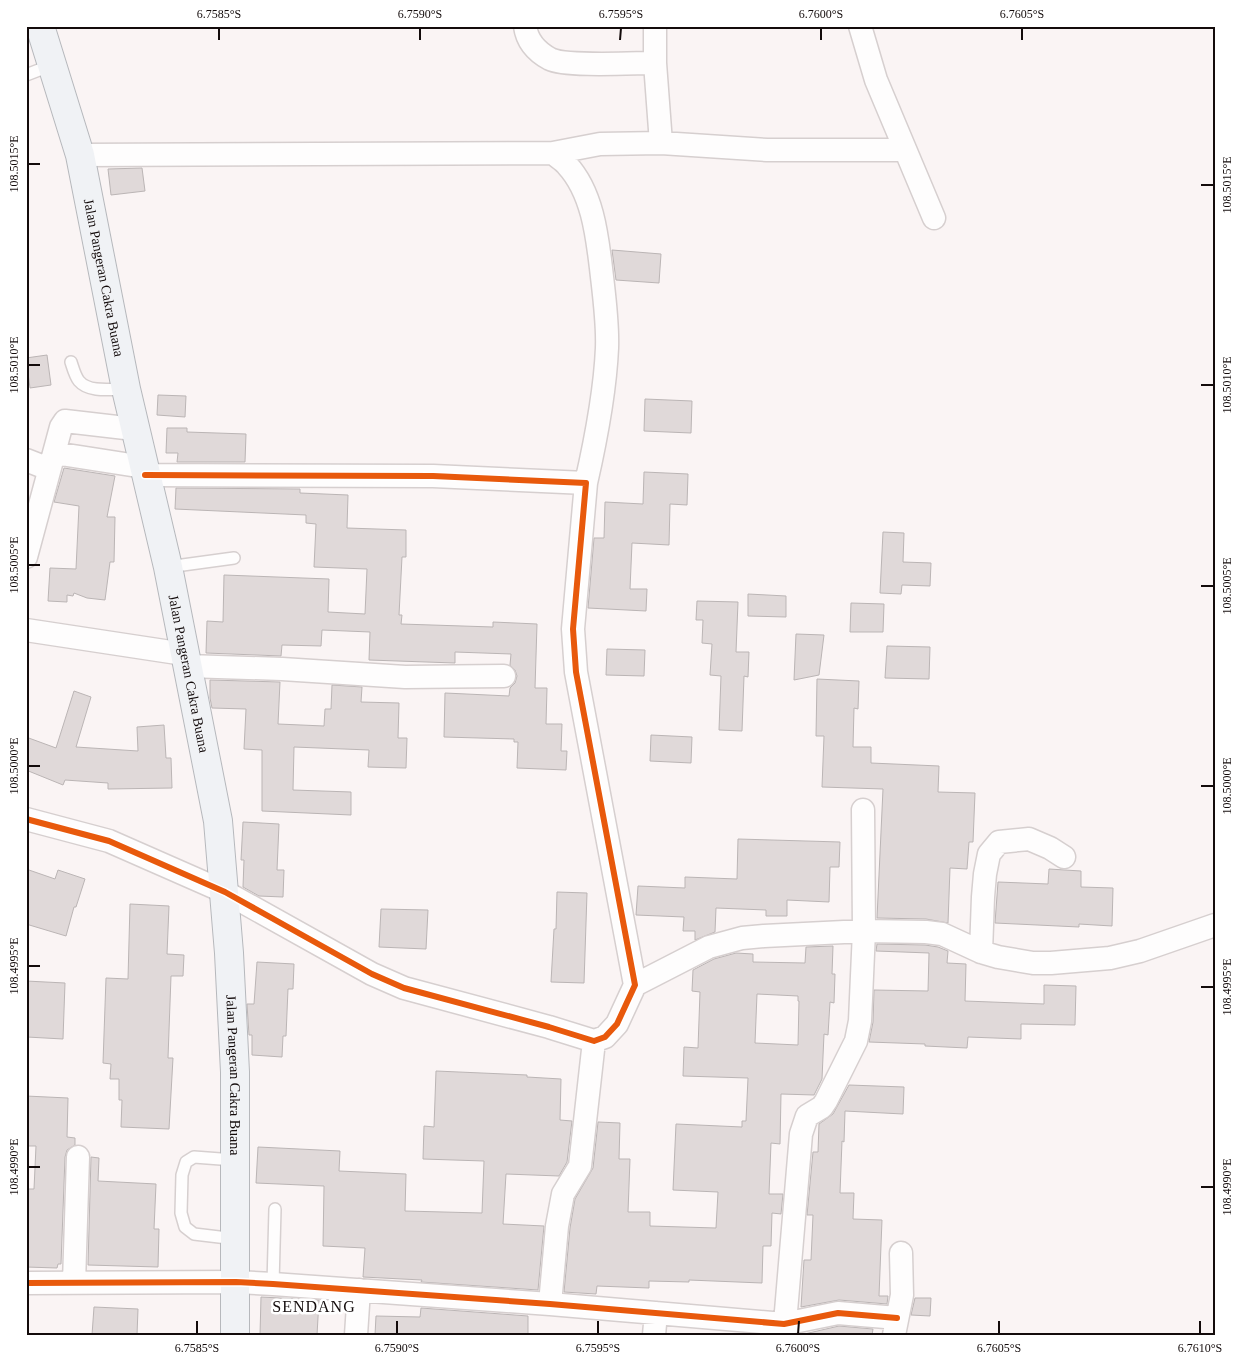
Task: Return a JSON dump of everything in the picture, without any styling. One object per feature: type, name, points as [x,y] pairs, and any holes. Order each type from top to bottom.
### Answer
[{"type":"main road","name":"Jalan Pangeran Cakra Buana","points":[[40,26],[80,155],[126,390],[168,568],[218,821],[225,892],[234,1062],[236,1335]]},
{"type":"street","points":[[525,26],[526,34],[536,49],[551,60],[566,63],[655,63]]},
{"type":"street","points":[[655,26],[655,63],[661,143]]},
{"type":"street","points":[[860,26],[876,80],[934,218]]},
{"type":"street","points":[[80,155],[553,153],[600,144],[661,143],[767,150],[905,150]]},
{"type":"street","points":[[26,819],[109,841],[225,892],[372,974],[404,988],[594,1041],[605,1037],[617,1024],[635,985],[576,672],[573,630],[586,483],[603,391],[607,347],[605,306],[599,253],[588,202],[579,182],[567,165],[553,153]]},
{"type":"street","points":[[26,557],[51,461],[61,427],[65,421],[134,428]]},
{"type":"street","points":[[26,460],[145,471],[434,476],[586,483]]},
{"type":"street","points":[[26,630],[185,660],[405,677],[504,676]]},
{"type":"street","points":[[784,1329],[804,1125],[826,1102],[856,1041],[860,1021],[864,931],[863,810]]},
{"type":"street","points":[[981,952],[982,897],[985,874],[989,854],[999,842],[1029,839],[1050,848],[1064,857]]},
{"type":"street","points":[[635,985],[709,947],[742,938],[864,931],[926,932],[942,934],[981,952],[998,957],[1051,964],[1110,958],[1215,925]]},
{"type":"street","points":[[550,1304],[557,1226],[563,1194],[580,1166],[594,1041]]},
{"type":"street","points":[[74,1283],[78,1157]]},
{"type":"street","points":[[26,1283],[236,1282],[550,1304],[655,1324],[784,1329],[838,1313],[896,1326],[902,1295],[901,1253]]},
{"type":"street","points":[[356,1335],[359,1290]]},
{"type":"lane","points":[[26,75],[52,65]]},
{"type":"lane","points":[[71,362],[80,383],[98,389],[126,390]]},
{"type":"lane","points":[[168,568],[234,558]]},
{"type":"lane","points":[[235,1160],[194,1157],[186,1162],[182,1175],[181,1213],[184,1227],[194,1234],[236,1239]]},
{"type":"lane","points":[[273,1284],[276,1209]]},
{"type":"building","points":[[142,168],[145,191],[111,195],[108,169]]},
{"type":"building","points":[[612,250],[661,254],[659,283],[616,280]]},
{"type":"building","points":[[47,355],[51,385],[30,388],[26,358]]},
{"type":"building","points":[[158,395],[186,396],[185,417],[157,415]]},
{"type":"building","points":[[645,399],[692,401],[691,433],[644,431]]},
{"type":"building","points":[[167,428],[187,428],[187,432],[246,434],[245,462],[177,462],[178,453],[166,453]]},
{"type":"building","points":[[64,468],[115,476],[107,517],[115,517],[114,562],[110,562],[105,600],[87,598],[74,593],[73,596],[67,595],[67,602],[48,601],[50,568],[76,569],[79,506],[54,502]]},
{"type":"building","points":[[644,472],[688,474],[687,505],[670,504],[669,545],[632,543],[630,589],[647,589],[646,611],[588,608],[594,538],[604,538],[605,502],[643,504]]},
{"type":"building","points":[[176,488],[300,489],[300,493],[348,495],[347,528],[406,530],[406,557],[402,557],[399,615],[402,615],[401,624],[493,627],[493,622],[537,624],[535,688],[547,688],[546,724],[562,724],[561,751],[567,751],[566,770],[517,768],[518,742],[514,742],[514,739],[444,737],[445,693],[509,696],[510,688],[515,683],[517,676],[515,670],[510,665],[511,654],[455,652],[455,663],[369,660],[370,632],[322,630],[321,646],[282,645],[281,656],[206,653],[207,621],[223,622],[224,575],[329,579],[328,612],[365,614],[367,569],[314,567],[316,524],[306,523],[306,515],[175,509]]},
{"type":"building","points":[[883,532],[904,533],[903,562],[931,563],[930,586],[902,585],[901,594],[880,593]]},
{"type":"building","points":[[748,594],[786,596],[786,617],[748,616]]},
{"type":"building","points":[[697,601],[738,602],[736,652],[749,652],[748,677],[744,676],[742,731],[719,730],[721,676],[710,675],[712,644],[702,643],[703,620],[696,620]]},
{"type":"building","points":[[851,603],[884,604],[883,632],[850,632]]},
{"type":"building","points":[[796,634],[824,635],[819,675],[794,680]]},
{"type":"building","points":[[887,646],[930,647],[929,679],[885,678]]},
{"type":"building","points":[[607,649],[645,650],[644,676],[606,675]]},
{"type":"building","points":[[817,679],[859,681],[858,709],[854,708],[853,747],[871,747],[871,763],[939,766],[938,792],[975,793],[973,842],[969,842],[967,869],[950,868],[948,923],[926,919],[877,918],[883,789],[822,787],[824,736],[816,736]]},
{"type":"building","points":[[210,680],[280,682],[278,724],[324,726],[325,709],[331,709],[332,685],[362,687],[361,702],[399,703],[398,738],[407,738],[406,768],[368,767],[369,750],[294,747],[293,790],[351,792],[351,815],[262,811],[262,750],[244,749],[246,709],[212,708]]},
{"type":"building","points":[[74,691],[91,697],[76,747],[138,751],[137,727],[164,725],[166,758],[171,758],[172,788],[108,789],[108,783],[65,780],[63,785],[26,770],[26,737],[56,748]]},
{"type":"building","points":[[651,735],[692,737],[691,763],[650,761]]},
{"type":"building","points":[[243,822],[279,824],[277,870],[284,870],[283,897],[259,896],[243,887],[244,860],[241,860]]},
{"type":"building","points":[[738,839],[840,842],[839,867],[830,867],[829,902],[787,900],[787,916],[766,916],[766,910],[716,908],[715,932],[695,940],[695,931],[683,931],[684,917],[636,915],[638,886],[685,888],[685,877],[737,879]]},
{"type":"building","points":[[26,869],[55,879],[58,870],[85,879],[76,907],[74,907],[66,936],[26,924]]},
{"type":"building","points":[[1049,869],[1081,871],[1081,887],[1113,888],[1112,926],[1079,924],[1079,927],[995,923],[998,882],[1048,884]]},
{"type":"building","points":[[557,892],[587,893],[584,983],[551,982]]},
{"type":"building","points":[[130,904],[169,906],[167,954],[184,955],[183,976],[171,976],[168,1058],[173,1058],[169,1129],[121,1127],[122,1100],[119,1100],[119,1079],[110,1079],[111,1064],[103,1063],[106,978],[128,979]]},
{"type":"building","points":[[381,909],[428,910],[426,949],[379,947]]},
{"type":"building","points":[[877,944],[925,945],[948,951],[947,963],[966,964],[965,1001],[1044,1004],[1044,985],[1076,986],[1075,1025],[1021,1024],[1021,1039],[968,1037],[967,1048],[869,1042],[873,1022],[874,990],[928,991],[929,953],[876,951]]},
{"type":"building","points":[[833,946],[832,974],[835,974],[834,1003],[830,1002],[828,1035],[824,1034],[822,1079],[814,1095],[781,1094],[780,1144],[771,1143],[769,1194],[783,1194],[781,1214],[772,1213],[771,1246],[763,1246],[762,1283],[689,1280],[689,1282],[649,1281],[649,1288],[597,1286],[596,1294],[564,1292],[570,1228],[575,1199],[593,1168],[598,1122],[620,1123],[619,1159],[630,1159],[628,1212],[650,1212],[650,1226],[716,1228],[718,1192],[673,1190],[676,1124],[742,1127],[742,1121],[746,1121],[748,1078],[683,1076],[684,1047],[698,1048],[700,992],[692,991],[693,970],[714,959],[736,953],[753,954],[753,962],[805,963],[806,947]],"holes":[[[757,994],[798,996],[798,1045],[755,1043]]]},
{"type":"building","points":[[257,962],[294,964],[293,989],[288,989],[286,1036],[283,1036],[282,1057],[252,1055],[252,1035],[249,1035],[247,1004],[254,1004]]},
{"type":"building","points":[[26,981],[65,983],[63,1039],[27,1037],[28,1007],[26,1007]]},
{"type":"building","points":[[436,1071],[527,1075],[527,1077],[561,1079],[560,1120],[572,1121],[567,1162],[559,1176],[506,1174],[503,1224],[544,1226],[538,1290],[363,1277],[365,1248],[323,1246],[324,1186],[256,1183],[258,1147],[340,1151],[339,1171],[406,1174],[405,1211],[482,1213],[484,1161],[423,1159],[424,1126],[434,1127]]},
{"type":"building","points":[[849,1085],[904,1087],[903,1114],[845,1111],[844,1142],[842,1141],[840,1193],[854,1193],[853,1219],[882,1220],[879,1296],[888,1296],[887,1304],[839,1300],[801,1307],[804,1260],[811,1260],[813,1215],[807,1215],[813,1152],[818,1152],[819,1124],[833,1114]]},
{"type":"building","points":[[26,1096],[68,1098],[67,1137],[75,1138],[75,1145],[67,1150],[65,1157],[61,1264],[58,1264],[57,1268],[26,1267],[28,1189],[34,1189],[36,1146],[26,1146]]},
{"type":"building","points":[[91,1157],[99,1158],[98,1181],[156,1184],[154,1229],[159,1229],[158,1267],[88,1265]]},
{"type":"building","points":[[261,1297],[319,1300],[317,1335],[260,1335]]},
{"type":"building","points":[[915,1298],[931,1298],[930,1316],[911,1315]]},
{"type":"building","points":[[94,1307],[138,1309],[137,1335],[92,1335]]},
{"type":"building","points":[[421,1308],[528,1316],[528,1335],[375,1335],[376,1316],[420,1317]]},
{"type":"building","points":[[839,1326],[873,1329],[872,1335],[800,1335]]},
{"type":"cycle path","points":[[26,819],[109,841],[225,892],[372,974],[404,988],[594,1041],[605,1037],[617,1024],[635,985],[576,672],[573,629],[586,483],[433,476],[145,475]]},
{"type":"cycle path","points":[[26,1283],[236,1282],[273,1284],[550,1304],[784,1324],[838,1313],[897,1318]]},
{"type":"district","name":"SENDANG","points":[[314,1306]]}]
